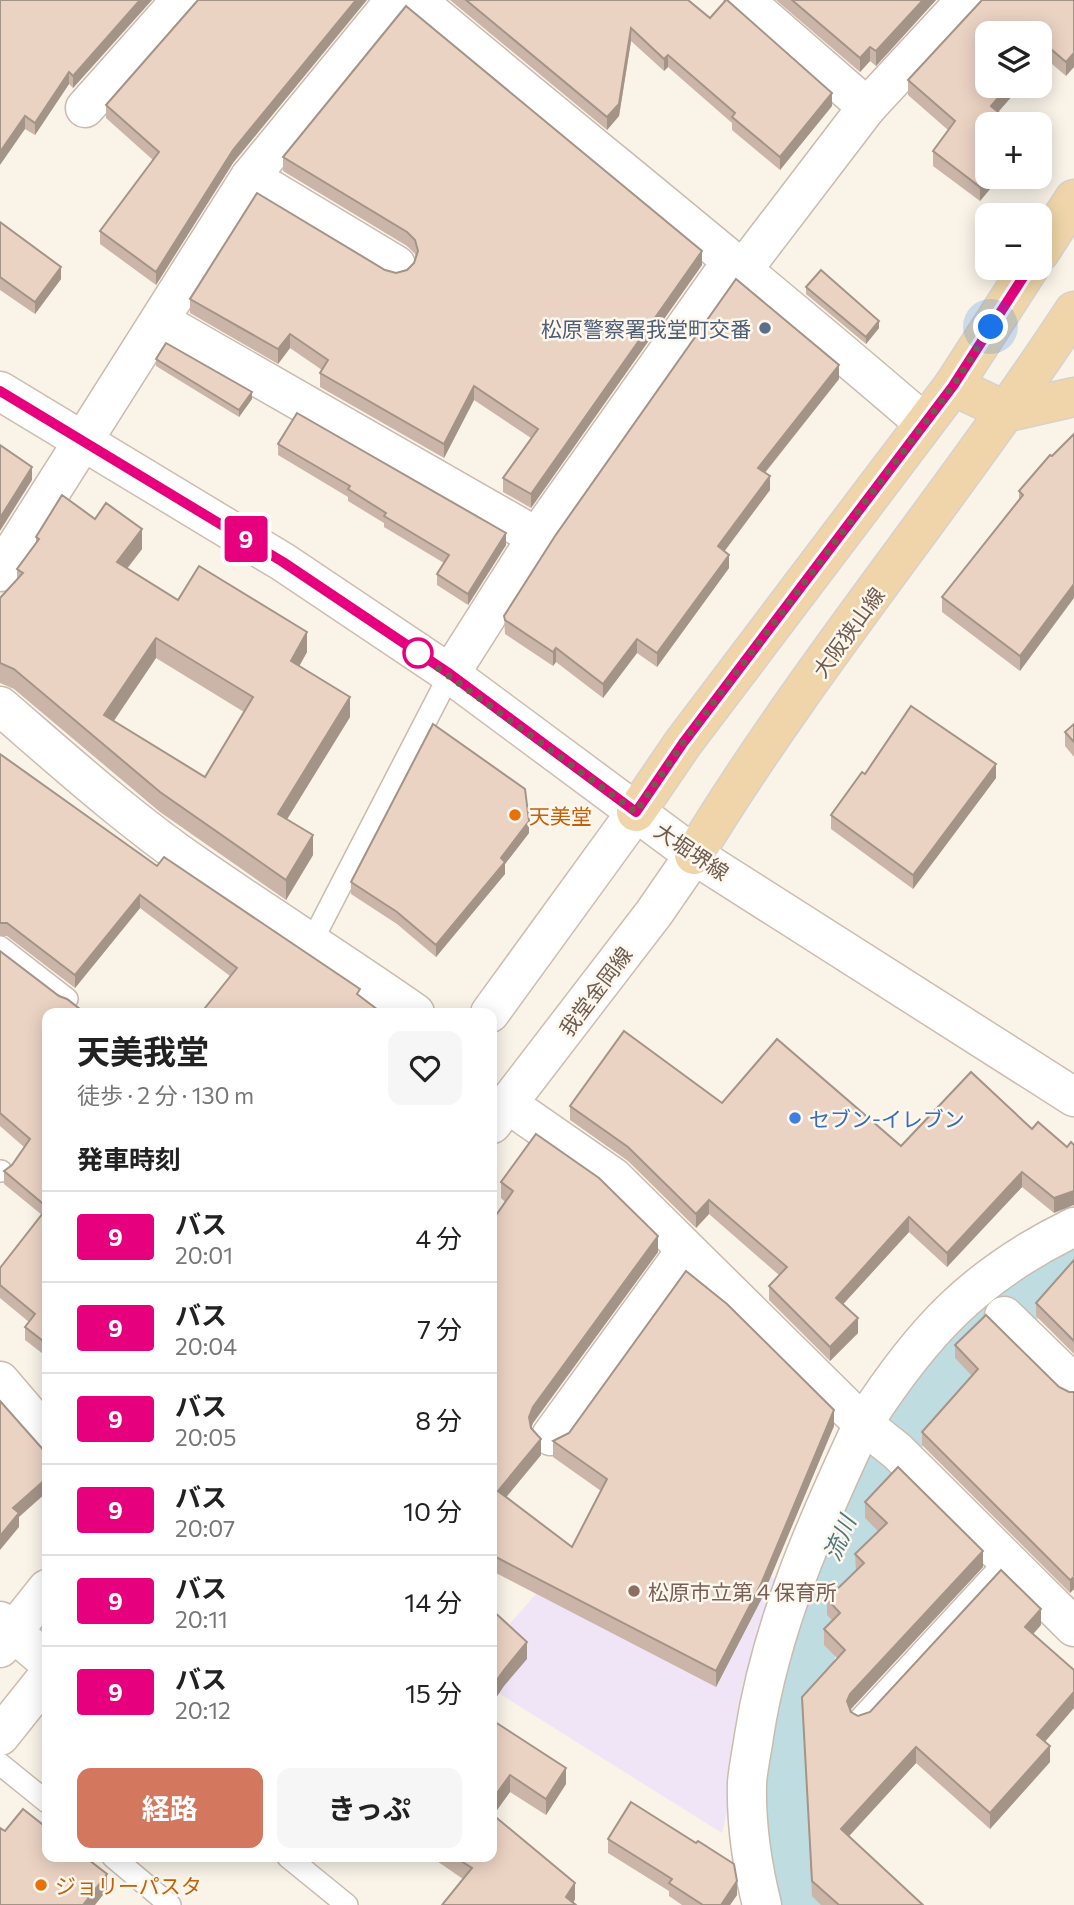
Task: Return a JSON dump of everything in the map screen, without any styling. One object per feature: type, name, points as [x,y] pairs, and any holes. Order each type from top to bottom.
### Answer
[{"type":"main road","points":[[1052,233],[1074,199]]},
{"type":"main road","points":[[636,812],[683,743],[953,386],[1021,280]]},
{"type":"main road","name":"大阪狭山線","points":[[694,855],[737,784],[1008,412],[1074,311]]},
{"type":"main road","points":[[953,386],[1008,412],[1074,397]]},
{"type":"street","points":[[85,108],[181,0]]},
{"type":"street","points":[[0,572],[85,442],[250,177],[395,0]]},
{"type":"street","points":[[416,0],[738,265],[924,424]]},
{"type":"street","points":[[744,0],[867,107]]},
{"type":"street","points":[[450,674],[537,537],[738,265],[867,107],[966,0]]},
{"type":"street","points":[[250,177],[396,265]]},
{"type":"street","points":[[160,321],[537,537]]},
{"type":"street","name":"大堀堺線","points":[[0,391],[283,562],[450,674],[694,855],[1074,1097]]},
{"type":"street","points":[[0,706],[111,802],[197,867],[312,941],[397,1008]]},
{"type":"street","points":[[493,1008],[636,812]]},
{"type":"street","name":"我堂金岡線","points":[[500,1114],[654,913],[694,855]]},
{"type":"street","points":[[500,1114],[613,1177],[1074,1627]]},
{"type":"street","points":[[762,1905],[752,1862],[747,1782],[762,1687],[801,1564],[821,1514],[878,1436],[894,1376],[934,1327],[972,1289],[1027,1250],[1074,1227]]},
{"type":"street","points":[[551,1436],[686,1250]]},
{"type":"street","points":[[1004,1316],[1074,1384]]},
{"type":"street","points":[[0,1381],[42,1428]]},
{"type":"street","points":[[42,1594],[4,1634],[42,1658]]},
{"type":"street","points":[[0,1736],[42,1683]]},
{"type":"lane","points":[[312,941],[450,674]]},
{"type":"lane","points":[[0,947],[67,999]]},
{"type":"lane","points":[[860,1719],[1006,1561]]},
{"type":"lane","points":[[0,1764],[42,1798]]},
{"type":"lane","points":[[119,1862],[170,1905]]},
{"type":"lane","points":[[294,1862],[347,1905]]},
{"type":"shaded area","points":[[627,1491],[782,1583],[722,1833],[497,1692],[497,1638]]},
{"type":"building","points":[[0,0],[140,0],[73,76],[69,72],[35,123],[25,116],[0,152]]},
{"type":"building","points":[[198,0],[356,0],[233,150],[156,272],[100,231],[159,152],[106,105]]},
{"type":"building","points":[[466,0],[688,0],[710,18],[727,0],[832,93],[780,157],[732,117],[735,113],[668,55],[664,59],[631,28],[619,104],[607,117]]},
{"type":"building","points":[[792,0],[923,0],[876,51],[870,47],[860,58]]},
{"type":"building","points":[[982,0],[1074,0],[1074,53],[1066,62],[1052,50],[1052,21],[975,21],[975,98],[998,98],[991,106],[998,112],[975,112],[975,183],[933,151],[955,121],[908,80]]},
{"type":"building","points":[[406,6],[702,251],[531,494],[503,478],[538,429],[474,386],[444,444],[320,373],[328,360],[290,334],[278,349],[190,299],[257,193],[385,270],[396,273],[407,270],[414,263],[418,251],[415,240],[407,232],[283,157]]},
{"type":"building","points":[[0,222],[61,267],[35,302],[0,277]]},
{"type":"building","points":[[821,270],[879,321],[866,337],[806,287]]},
{"type":"building","points":[[736,279],[839,365],[758,468],[770,476],[718,546],[729,555],[657,653],[637,639],[603,684],[556,648],[553,652],[505,620],[504,616],[555,536]]},
{"type":"building","points":[[166,343],[252,392],[239,410],[156,359]]},
{"type":"building","points":[[297,413],[506,533],[468,594],[437,574],[449,555],[384,516],[386,513],[348,489],[350,486],[278,444]]},
{"type":"building","points":[[1074,434],[1074,584],[1020,656],[942,597],[1023,495],[1019,491],[1050,455]]},
{"type":"building","points":[[0,445],[32,467],[0,518]]},
{"type":"building","points":[[62,495],[95,519],[106,503],[142,529],[117,562],[178,600],[199,566],[307,632],[291,661],[350,697],[278,814],[313,835],[286,880],[160,792],[14,669],[0,663],[0,598],[23,573],[17,569],[39,539],[36,537]],"holes":[[[156,638],[253,697],[205,777],[104,715]]]},
{"type":"building","points":[[911,706],[996,764],[913,875],[831,815],[862,772],[865,774]]},
{"type":"building","points":[[433,724],[525,789],[529,821],[501,858],[505,862],[436,945],[397,912],[351,882]]},
{"type":"building","points":[[1074,724],[1074,742],[1065,732]]},
{"type":"building","points":[[0,754],[157,866],[164,857],[360,989],[357,994],[375,1008],[205,1008],[237,968],[140,895],[75,975],[7,923],[0,923]]},
{"type":"building","points":[[0,951],[79,1008],[42,1008],[42,1203],[4,1171],[12,1165],[30,1139],[0,1113]]},
{"type":"building","points":[[624,1031],[722,1103],[777,1039],[901,1146],[971,1072],[1032,1129],[1038,1122],[1067,1147],[1071,1142],[1074,1145],[1074,1191],[1054,1198],[1022,1172],[947,1253],[909,1217],[836,1298],[858,1318],[830,1347],[769,1286],[787,1267],[709,1200],[696,1214],[628,1147],[570,1106]]},
{"type":"building","points":[[536,1134],[599,1178],[658,1236],[533,1407],[529,1417],[531,1428],[541,1439],[498,1491],[572,1547],[607,1479],[553,1441],[569,1433],[686,1271],[727,1304],[834,1410],[761,1584],[716,1671],[497,1558],[497,1214],[513,1191],[501,1182]]},
{"type":"building","points":[[42,1214],[42,1340],[25,1327],[35,1314],[0,1285],[0,1268]]},
{"type":"building","points":[[1074,1260],[1074,1341],[1036,1303]]},
{"type":"building","points":[[986,1315],[1059,1387],[1074,1392],[1074,1577],[1070,1580],[922,1432],[978,1369],[955,1345]]},
{"type":"building","points":[[0,1401],[42,1448],[42,1482],[13,1508],[19,1513],[0,1536]]},
{"type":"building","points":[[898,1467],[983,1551],[850,1694],[847,1701],[851,1712],[858,1716],[870,1712],[1001,1570],[1041,1609],[1025,1627],[1074,1670],[1074,1692],[1037,1735],[1050,1746],[990,1813],[916,1747],[841,1829],[923,1905],[839,1905],[812,1881],[802,1697],[845,1650],[824,1629],[840,1613],[827,1599],[864,1563],[855,1554],[887,1523],[865,1502]]},
{"type":"building","points":[[497,1615],[527,1642],[497,1680]]},
{"type":"building","points":[[497,1723],[566,1768],[546,1799],[510,1775],[497,1793]]},
{"type":"building","points":[[631,1802],[734,1864],[737,1881],[721,1905],[703,1905],[669,1883],[672,1879],[608,1839]]},
{"type":"building","points":[[23,1809],[42,1824],[42,1862],[91,1862],[107,1874],[83,1905],[0,1905],[0,1828],[5,1831]]},
{"type":"building","points":[[497,1818],[575,1883],[566,1897],[576,1905],[442,1905],[472,1868],[463,1862],[497,1862]]},
{"type":"waterway","name":"流川","points":[[791,1905],[779,1823],[783,1732],[793,1657],[815,1593],[889,1423],[964,1327],[1019,1283],[1074,1260]]},
{"type":"bus line","name":"9","points":[[0,391],[283,562],[450,674],[636,812],[683,743],[953,386],[1021,280]]},
{"type":"place","name":"松原警察署我堂町交番","points":[[765,328]]},
{"type":"place","name":"天美堂","points":[[515,815]]},
{"type":"place","name":"セブン-イレブン","points":[[795,1118]]},
{"type":"place","name":"松原市立第４保育所","points":[[634,1591]]},
{"type":"place","name":"ジョリーパスタ","points":[[41,1885]]},
{"type":"route","points":[[418,653],[408,646],[636,812],[683,743],[953,386],[991,327]]}]
